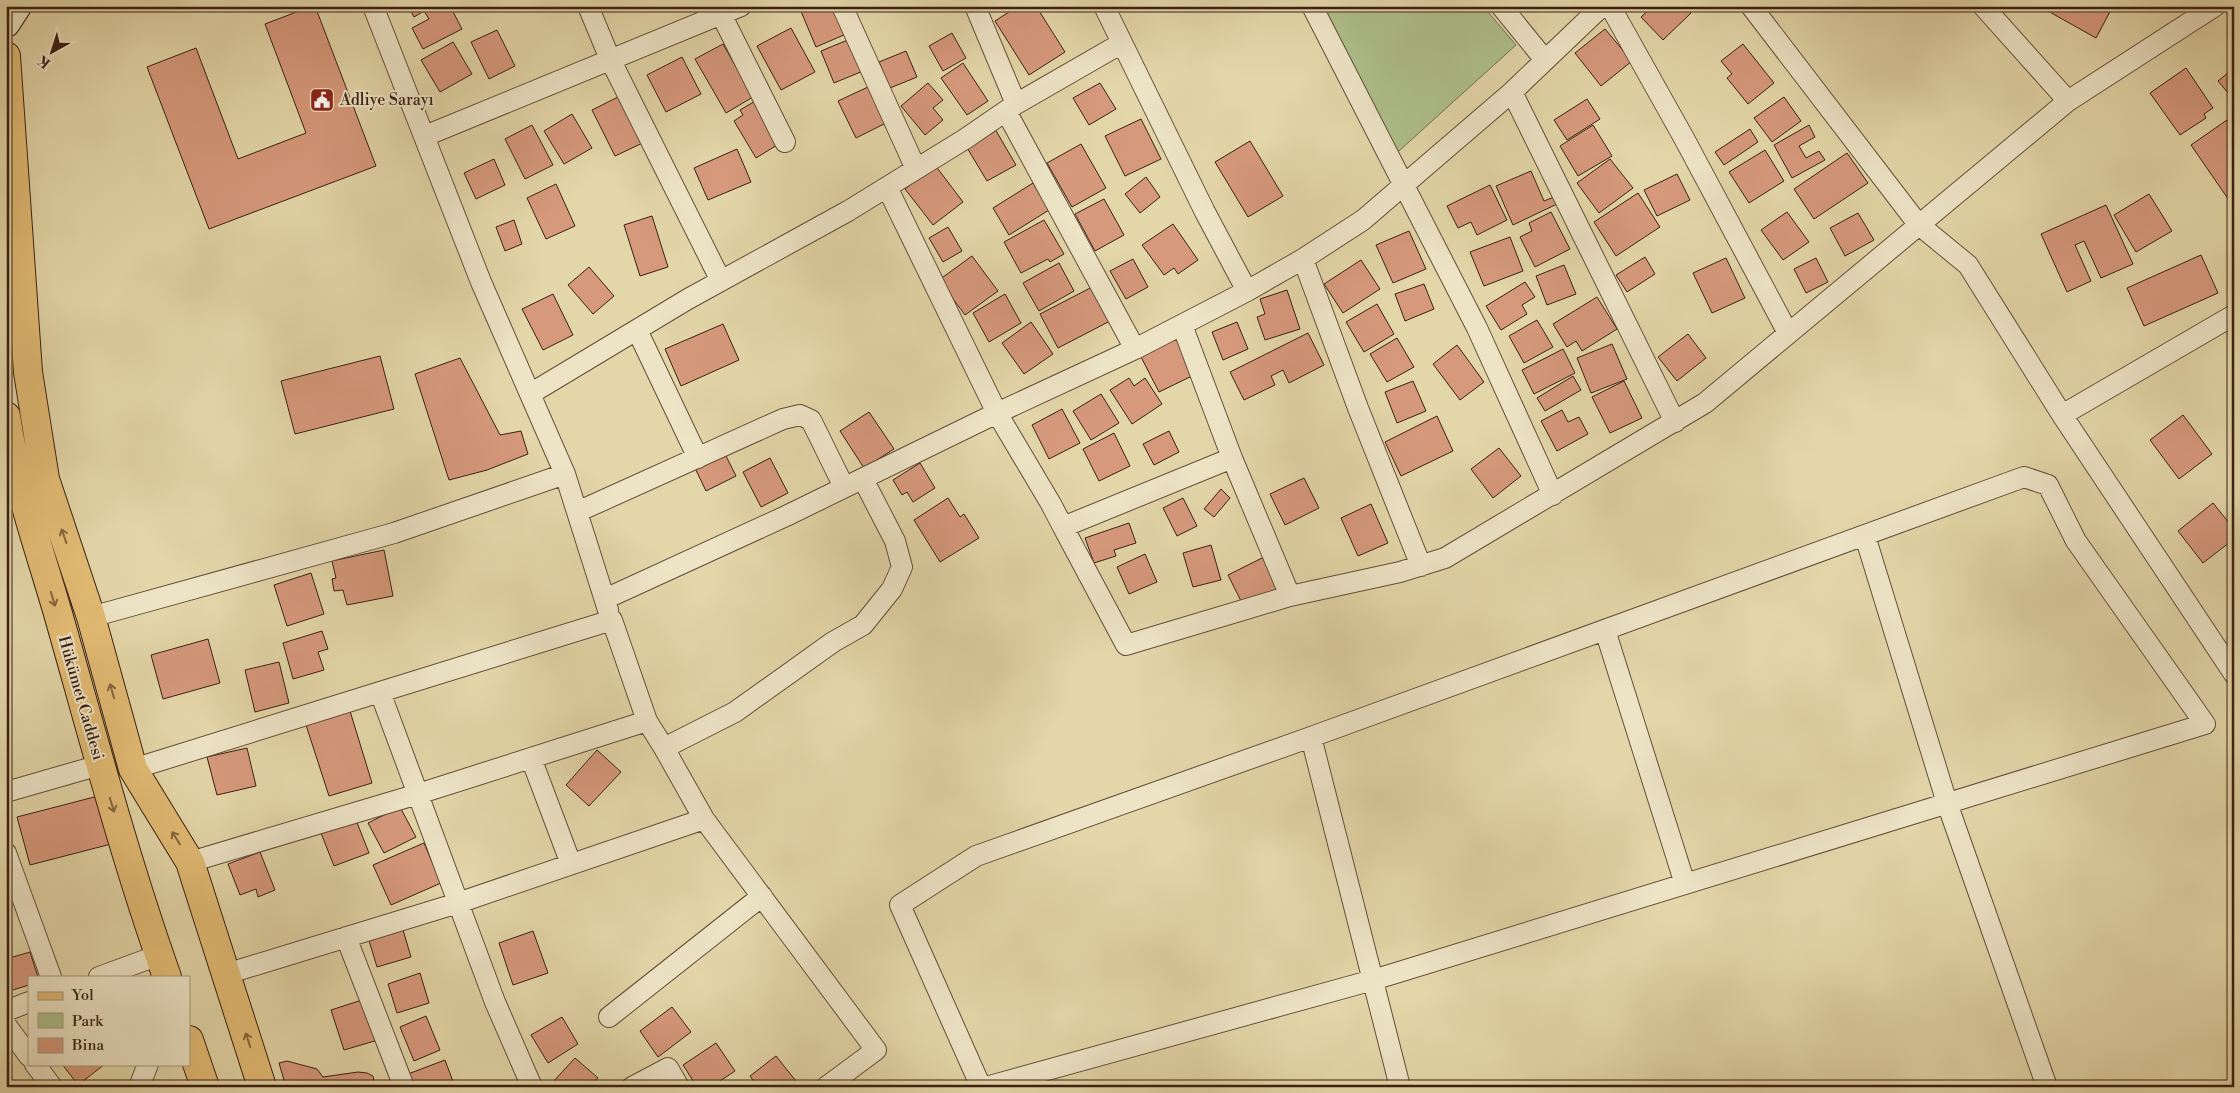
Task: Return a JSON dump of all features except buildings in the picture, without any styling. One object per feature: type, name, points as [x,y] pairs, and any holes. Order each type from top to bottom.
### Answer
[{"type":"main road","points":[[6,56],[28,372],[45,479],[91,617],[133,769],[190,862],[262,1087]]},
{"type":"main road","name":"Hükümet Caddesi","points":[[6,416],[10,441],[30,521],[100,765],[163,966]]},
{"type":"main road","points":[[190,1043],[205,1087]]},
{"type":"street","points":[[6,23],[17,6]]},
{"type":"street","points":[[373,6],[481,282],[565,474],[646,721],[664,748],[704,819],[876,1050],[826,1087]]},
{"type":"street","points":[[588,6],[610,59],[721,281]]},
{"type":"street","points":[[424,136],[610,59],[718,10],[741,6]]},
{"type":"street","points":[[842,6],[916,169]]},
{"type":"street","points":[[974,6],[1011,107],[1135,349]]},
{"type":"street","points":[[1104,6],[1247,291]]},
{"type":"street","points":[[1312,6],[1477,328],[1553,495]]},
{"type":"street","points":[[1501,6],[1545,60]]},
{"type":"street","points":[[605,599],[863,479],[997,413],[1135,349],[1247,291],[1303,258],[1363,220],[1512,92],[1602,6]]},
{"type":"street","points":[[1610,6],[1686,140],[1788,333]]},
{"type":"street","points":[[1751,6],[1918,224],[1968,265],[2062,415],[2234,674]]},
{"type":"street","points":[[1983,6],[2068,101]]},
{"type":"street","points":[[887,187],[997,413],[1051,504],[1126,645],[1290,596],[1400,572],[1445,558],[1553,495],[1705,403],[2068,101],[2215,6]]},
{"type":"street","points":[[718,10],[785,142]]},
{"type":"street","points":[[530,394],[721,281],[848,211],[1011,107],[1122,43]]},
{"type":"street","points":[[1512,92],[1675,422]]},
{"type":"street","points":[[1303,258],[1358,408],[1421,566]]},
{"type":"street","points":[[2062,415],[2234,315]]},
{"type":"street","points":[[1182,325],[1232,458],[1290,596]]},
{"type":"street","points":[[637,330],[698,458]]},
{"type":"street","points":[[577,512],[783,419],[800,415],[810,420],[844,487]]},
{"type":"street","points":[[1062,527],[1232,458]]},
{"type":"street","points":[[91,617],[394,533],[565,474]]},
{"type":"street","points":[[981,1087],[900,905],[976,856],[1311,737],[2024,477],[2048,485],[2076,541],[2205,724],[1373,980],[986,1087]]},
{"type":"street","points":[[664,748],[735,712],[833,642],[863,625],[882,603],[892,589],[902,567],[895,541],[863,479]]},
{"type":"street","points":[[1865,536],[1947,804],[2047,1087]]},
{"type":"street","points":[[133,769],[612,620]]},
{"type":"street","points":[[1605,630],[1685,884]]},
{"type":"street","points":[[380,692],[495,1002],[532,1087]]},
{"type":"street","points":[[190,862],[418,794],[646,721]]},
{"type":"street","points":[[1311,737],[1400,1087]]},
{"type":"street","points":[[531,758],[571,864]]},
{"type":"street","points":[[6,792],[100,765]]},
{"type":"street","points":[[226,974],[458,902],[704,819]]},
{"type":"street","points":[[6,853],[51,976]]},
{"type":"street","points":[[609,1017],[762,896]]},
{"type":"street","points":[[346,937],[404,1087]]},
{"type":"street","points":[[105,976],[163,966]]},
{"type":"street","points":[[6,1011],[28,1002]]},
{"type":"street","points":[[6,1025],[28,1055]]},
{"type":"street","points":[[36,1066],[52,1087]]},
{"type":"street","points":[[139,1087],[147,1066]]},
{"type":"street","points":[[632,1087],[668,1068],[679,1087]]},
{"type":"green space","points":[[1324,6],[1483,6],[1516,45],[1399,151],[1392,147]]},
{"type":"place","name":"Adliye Sarayı","points":[[322,100]]}]
